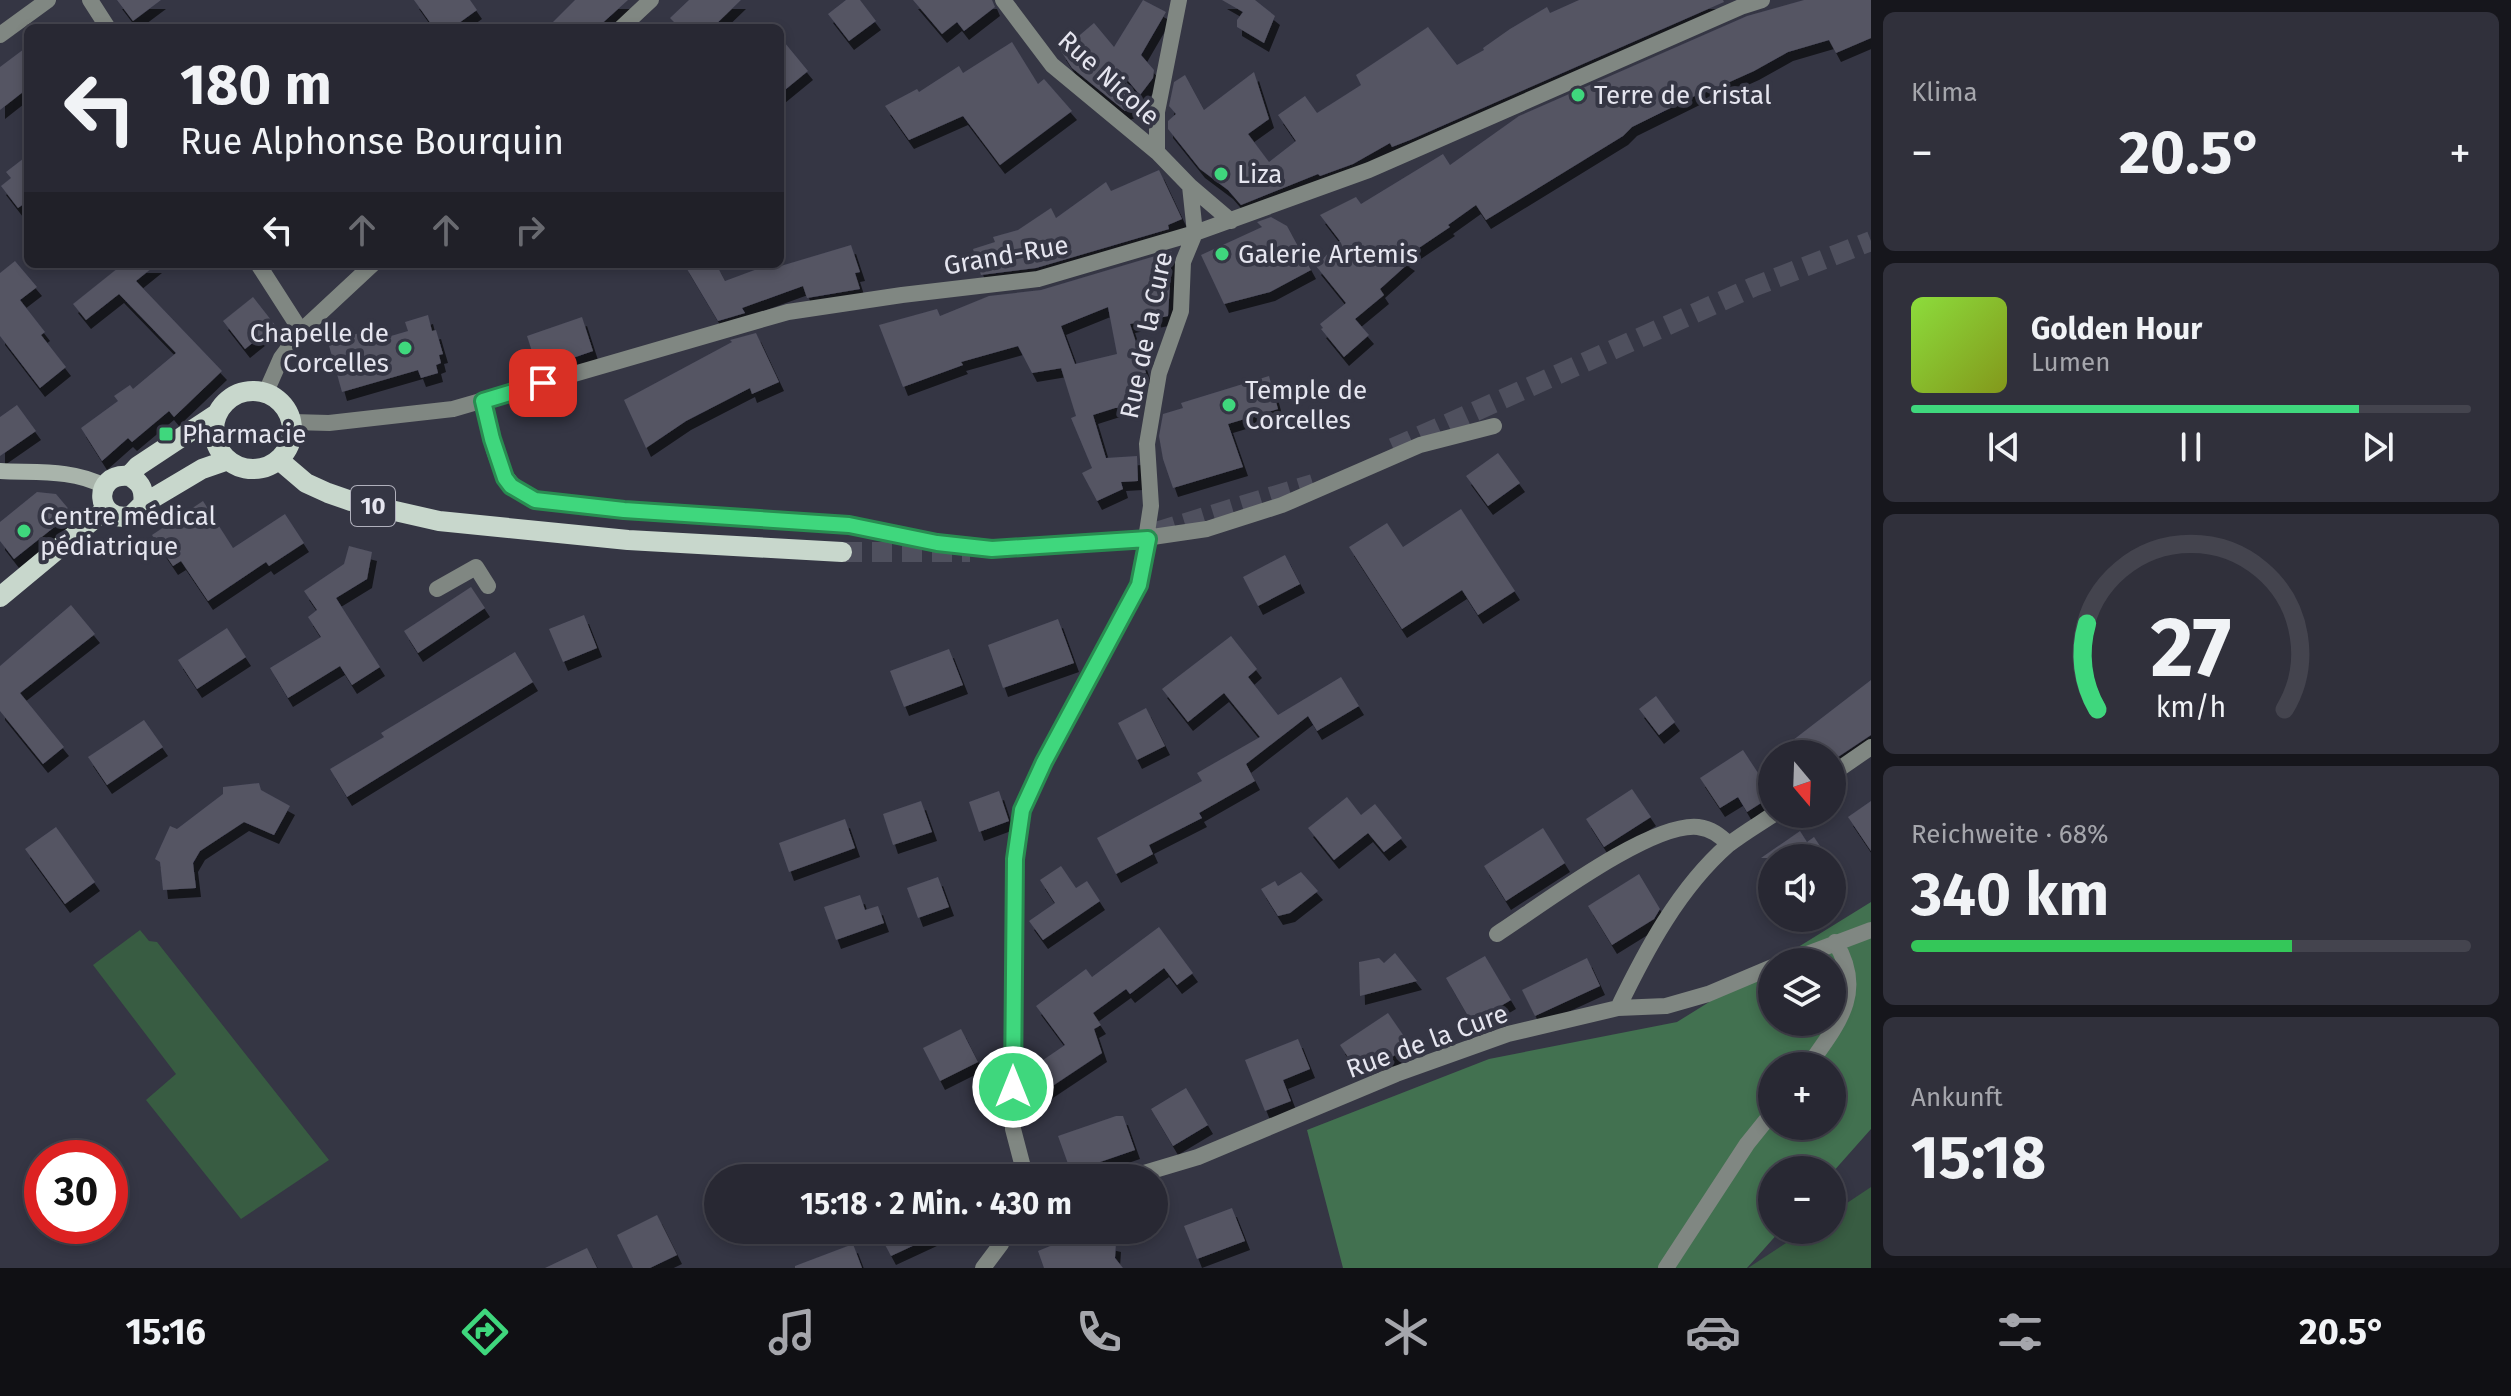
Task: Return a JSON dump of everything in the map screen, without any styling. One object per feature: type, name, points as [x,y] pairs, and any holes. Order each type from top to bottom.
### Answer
[{"type":"main road","points":[[243,392],[266,392],[283,403],[292,422],[291,442],[279,460],[259,469],[248,469],[228,460],[220,450],[214,425],[224,403],[243,392]]},
{"type":"main road","points":[[129,476],[138,466],[218,413]]},
{"type":"main road","points":[[143,504],[140,484],[129,476],[115,477],[104,486],[102,498],[106,509],[111,514],[124,517],[136,513],[143,504],[202,469],[228,460]]},
{"type":"main road","name":"10","points":[[279,460],[306,483],[328,493],[439,521],[628,540],[842,552]]},
{"type":"main road","points":[[0,471],[61,473],[92,479],[104,486]]},
{"type":"main road","points":[[0,597],[106,509]]},
{"type":"street","points":[[0,35],[48,0]]},
{"type":"street","points":[[90,0],[105,24]]},
{"type":"street","points":[[625,24],[651,0]]},
{"type":"street","name":"Rue Nicole","points":[[1003,0],[1052,65],[1157,152],[1231,221]]},
{"type":"street","points":[[1157,152],[1157,112],[1179,0]]},
{"type":"street","name":"Grand-Rue","points":[[292,422],[329,423],[407,415],[483,401],[788,312],[1038,279],[1195,233],[1369,170],[1741,3],[1762,0]]},
{"type":"street","points":[[1190,186],[1195,233]]},
{"type":"street","name":"Rue de la Cure","points":[[1023,1164],[1013,1129],[1015,859],[1022,810],[1044,762],[1139,585],[1148,539],[1151,495],[1147,444],[1159,373],[1181,311],[1183,262],[1195,233]]},
{"type":"street","points":[[261,268],[301,331]]},
{"type":"street","points":[[266,392],[281,358],[301,331],[369,268]]},
{"type":"street","points":[[483,401],[505,478],[511,486],[535,500],[605,508],[849,525],[937,543],[992,549],[1148,539],[1207,529],[1268,509],[1420,445],[1494,426]]},
{"type":"street","points":[[437,589],[476,567],[488,586]]},
{"type":"street","points":[[1846,764],[1871,747]]},
{"type":"street","points":[[1618,1008],[1652,943],[1697,877],[1729,844],[1758,825]]},
{"type":"street","points":[[1497,934],[1601,866],[1666,832],[1695,826],[1715,831],[1729,844]]},
{"type":"street","points":[[1820,948],[1871,930]]},
{"type":"street","points":[[1818,1052],[1847,999],[1851,980],[1846,960],[1835,942]]},
{"type":"street","name":"Rue de la Cure","points":[[1168,1166],[1198,1157],[1410,1069],[1508,1034],[1618,1008],[1666,1006],[1708,994],[1758,973]]},
{"type":"street","points":[[1666,1268],[1758,1130]]},
{"type":"street","points":[[983,1268],[1001,1244]]},
{"type":"green space","points":[[1871,902],[1871,1129],[1846,1157],[1758,1156],[1758,1244],[1768,1244],[1747,1268],[1343,1268],[1307,1130],[1489,1059],[1677,1022],[1758,972],[1758,1036],[1846,1036],[1846,948],[1797,948],[1822,932],[1846,932],[1846,917]]},
{"type":"green space","points":[[140,930],[149,941],[157,942],[329,1160],[241,1219],[146,1100],[176,1074],[93,965]]},
{"type":"green space","points":[[1871,1187],[1871,1268],[1748,1268],[1785,1244],[1846,1244],[1846,1204]]},
{"type":"building","points":[[117,0],[161,0],[133,21]]},
{"type":"building","points":[[414,0],[470,0],[477,10],[458,24],[431,24]]},
{"type":"building","points":[[575,0],[628,0],[601,24],[551,24]]},
{"type":"building","points":[[689,0],[741,0],[716,24],[676,24],[670,18]]},
{"type":"building","points":[[846,0],[860,0],[876,21],[849,41],[828,14]]},
{"type":"building","points":[[913,0],[992,0],[995,7],[964,31],[957,22],[942,34]]},
{"type":"building","points":[[1143,0],[1166,12],[1141,55],[1154,70],[1153,78],[1140,95],[1119,70],[1135,107],[1125,111],[1072,68],[1061,51],[1094,23],[1114,47]]},
{"type":"building","points":[[1222,0],[1255,0],[1275,16],[1264,43],[1237,27],[1237,20],[1243,12]]},
{"type":"building","points":[[1579,0],[1724,2],[1410,140],[1392,147],[1390,143],[1353,164],[1320,176],[1318,174],[1241,205],[1228,190],[1200,169],[1168,129],[1168,121],[1176,114],[1169,106],[1174,82],[1185,75],[1204,110],[1254,72],[1269,119],[1248,134],[1269,162],[1296,141],[1278,115],[1305,96],[1317,113],[1361,85],[1356,75],[1428,27],[1457,65],[1547,7],[1550,13]]},
{"type":"building","points":[[1804,0],[1871,0],[1871,38],[1836,53],[1829,40],[1788,52],[1632,127],[1623,136],[1486,220],[1476,205],[1404,258],[1410,262],[1380,289],[1384,295],[1355,319],[1369,335],[1344,357],[1321,329],[1320,324],[1346,303],[1316,266],[1340,241],[1320,215],[1356,197],[1361,204],[1443,154],[1450,165],[1519,116],[1747,16]]},
{"type":"building","points":[[784,42],[808,71],[784,91]]},
{"type":"building","points":[[1012,42],[1038,84],[1044,79],[1072,111],[1000,165],[963,116],[909,140],[885,106],[917,89],[919,92],[959,66],[963,73]]},
{"type":"building","points":[[24,49],[24,91],[0,110],[0,67]]},
{"type":"building","points":[[24,158],[24,204],[18,208],[1,186],[11,178],[6,172]]},
{"type":"building","points":[[1159,170],[1182,219],[1168,225],[1169,229],[1036,268],[981,275],[973,249],[995,242],[993,237],[1018,230],[1051,208],[1056,218],[1106,182],[1111,191]]},
{"type":"building","points":[[1271,217],[1287,226],[1311,270],[1270,292],[1224,304],[1201,255],[1262,227],[1257,222]]},
{"type":"building","points":[[851,245],[860,272],[855,273],[860,289],[807,298],[803,286],[742,308],[745,313],[718,321],[686,268],[718,268],[725,281],[760,268],[784,268],[784,265]]},
{"type":"building","points":[[1172,251],[1168,316],[1130,324],[1146,373],[1131,376],[1134,407],[1115,408],[1093,415],[1106,458],[1137,456],[1138,481],[1121,482],[1123,489],[1097,501],[1082,473],[1092,468],[1071,418],[1076,416],[1061,368],[1032,373],[1018,346],[961,362],[963,365],[903,387],[879,325],[937,309],[940,316],[989,296],[1041,290]],"holes":[[[1108,307],[1117,354],[1075,364],[1061,326]]]},
{"type":"building","points":[[15,261],[37,287],[20,300],[45,332],[41,335],[66,367],[40,388],[0,336],[0,273]]},
{"type":"building","points":[[118,268],[152,268],[136,281],[222,371],[174,417],[169,411],[132,442],[128,438],[102,461],[81,428],[118,401],[114,396],[130,385],[133,389],[176,353],[119,294],[86,320],[73,304]]},
{"type":"building","points":[[253,297],[275,325],[245,349],[223,321]]},
{"type":"building","name":"Chapelle de Corcelles","points":[[428,315],[443,354],[439,355],[441,363],[436,365],[438,373],[421,378],[418,370],[342,392],[328,342],[363,332],[367,343],[408,331],[405,322]]},
{"type":"building","points":[[582,317],[593,351],[538,370],[527,336]]},
{"type":"building","points":[[756,333],[779,382],[752,394],[750,388],[686,421],[646,448],[624,400],[732,342],[730,340]]},
{"type":"building","points":[[1269,376],[1278,409],[1228,424],[1243,467],[1173,488],[1159,436],[1163,414],[1183,408],[1181,403]]},
{"type":"building","points":[[17,405],[36,431],[0,456],[0,417]]},
{"type":"building","points":[[1498,453],[1520,483],[1488,506],[1466,476]]},
{"type":"building","name":"Centre médical pédiatrique","points":[[37,492],[56,494],[72,513],[14,559],[0,541],[0,522]]},
{"type":"building","points":[[203,501],[233,548],[285,514],[304,543],[269,566],[266,562],[208,601],[181,561],[173,566],[152,535]]},
{"type":"building","points":[[1461,509],[1515,591],[1478,615],[1462,590],[1402,629],[1349,547],[1387,523],[1403,547]]},
{"type":"building","points":[[349,546],[372,552],[367,579],[336,598],[380,667],[352,685],[340,666],[288,698],[270,668],[321,637],[308,617],[317,610],[304,591],[344,564]]},
{"type":"building","points":[[1285,555],[1300,584],[1258,606],[1243,577]]},
{"type":"building","points":[[471,587],[485,608],[418,653],[404,631]]},
{"type":"building","points":[[71,605],[95,634],[20,693],[64,747],[43,764],[0,711],[0,666]]},
{"type":"building","points":[[584,615],[597,648],[563,662],[549,629]]},
{"type":"building","points":[[1058,619],[1074,663],[1003,688],[988,645]]},
{"type":"building","points":[[227,628],[246,657],[197,689],[178,660]]},
{"type":"building","points":[[1231,636],[1257,669],[1248,677],[1278,715],[1341,677],[1359,706],[1317,731],[1308,716],[1246,764],[1255,781],[1199,813],[1202,818],[1149,845],[1153,854],[1116,874],[1097,838],[1202,781],[1197,773],[1260,737],[1224,693],[1188,722],[1162,689]]},
{"type":"building","points":[[949,649],[963,685],[904,707],[890,671]]},
{"type":"building","points":[[515,652],[533,682],[347,797],[330,769],[384,737],[381,733]]},
{"type":"building","points":[[1871,680],[1871,735],[1846,752],[1846,740],[1793,740]]},
{"type":"building","points":[[1656,696],[1675,722],[1659,735],[1639,709]]},
{"type":"building","points":[[1146,708],[1165,746],[1137,760],[1118,723]]},
{"type":"building","points":[[144,720],[163,747],[107,785],[88,757]]},
{"type":"building","points":[[1743,750],[1758,773],[1758,805],[1747,812],[1738,797],[1720,808],[1700,778]]},
{"type":"building","points":[[259,783],[261,790],[290,806],[274,835],[244,822],[200,851],[193,863],[196,888],[163,890],[160,862],[155,859],[170,826],[177,829],[223,794],[223,787]]},
{"type":"building","points":[[1632,789],[1651,817],[1604,847],[1586,819]]},
{"type":"building","points":[[999,791],[1009,821],[979,832],[969,802]]},
{"type":"building","points":[[1347,797],[1361,815],[1375,804],[1402,838],[1384,852],[1368,833],[1334,860],[1308,828]]},
{"type":"building","points":[[921,801],[932,832],[893,845],[883,814]]},
{"type":"building","points":[[1871,801],[1871,851],[1848,817]]},
{"type":"building","points":[[845,819],[855,848],[789,872],[779,843]]},
{"type":"building","points":[[56,827],[95,882],[65,904],[25,849]]},
{"type":"building","points":[[1543,828],[1565,863],[1506,901],[1484,866]]},
{"type":"building","points":[[1800,831],[1807,842],[1814,837],[1819,844],[1781,844]]},
{"type":"building","points":[[1061,866],[1076,888],[1087,881],[1100,901],[1043,940],[1029,921],[1055,903],[1040,880]]},
{"type":"building","points":[[1301,872],[1318,891],[1290,913],[1278,916],[1261,889],[1275,881],[1278,886]]},
{"type":"building","points":[[1639,874],[1660,909],[1654,919],[1612,945],[1588,906]]},
{"type":"building","points":[[938,877],[949,907],[918,918],[907,888]]},
{"type":"building","points":[[860,895],[865,910],[878,906],[884,923],[836,940],[824,907]]},
{"type":"building","points":[[1159,927],[1193,973],[1177,985],[1164,968],[1130,994],[1126,989],[1093,1013],[1101,1025],[1094,1029],[1102,1053],[1042,1093],[1027,1071],[1065,1045],[1036,1006],[1086,969],[1092,977]]},
{"type":"building","points":[[1395,953],[1417,981],[1360,996],[1359,962],[1379,958],[1384,963]]},
{"type":"building","points":[[1485,956],[1511,1000],[1472,1023],[1446,978]]},
{"type":"building","points":[[1587,958],[1600,986],[1535,1016],[1522,990]]},
{"type":"building","points":[[1388,1013],[1410,1045],[1380,1065],[1375,1057],[1356,1069],[1340,1045]]},
{"type":"building","points":[[961,1029],[978,1062],[940,1081],[923,1048]]},
{"type":"building","points":[[1298,1039],[1310,1069],[1283,1080],[1291,1101],[1265,1111],[1245,1060]]},
{"type":"building","points":[[1186,1088],[1208,1125],[1173,1146],[1151,1109]]},
{"type":"building","points":[[1123,1116],[1135,1150],[1094,1164],[1068,1164],[1058,1136]]},
{"type":"building","points":[[1232,1208],[1245,1241],[1197,1259],[1184,1226]]},
{"type":"building","points":[[657,1215],[677,1255],[650,1268],[633,1268],[617,1235]]},
{"type":"building","points":[[853,1244],[862,1268],[795,1268]]},
{"type":"building","points":[[885,1244],[917,1244],[891,1256]]},
{"type":"building","points":[[1055,1244],[1116,1244],[1115,1258],[1123,1268],[1044,1268],[1038,1251]]},
{"type":"building","points":[[587,1248],[597,1268],[545,1268]]},
{"type":"tunnel","points":[[1393,448],[1753,287],[1871,241]]},
{"type":"tunnel","points":[[1156,532],[1313,484]]},
{"type":"tunnel","points":[[842,552],[970,552]]},
{"type":"place","name":"Terre de Cristal","points":[[1578,95]]},
{"type":"place","name":"Liza","points":[[1221,174]]},
{"type":"place","name":"Galerie Artemis","points":[[1222,254]]},
{"type":"place","name":"Chapelle de Corcelles","points":[[405,348]]},
{"type":"place","name":"Temple de Corcelles","points":[[1229,405]]},
{"type":"place","name":"Pharmacie","points":[[166,434]]},
{"type":"place","name":"Centre médical pédiatrique","points":[[24,531]]},
{"type":"route","points":[[543,383],[483,401],[505,478],[511,486],[535,500],[624,510],[849,525],[937,543],[992,549],[1148,539],[1139,585],[1044,762],[1022,810],[1015,859],[1013,1087]]}]
